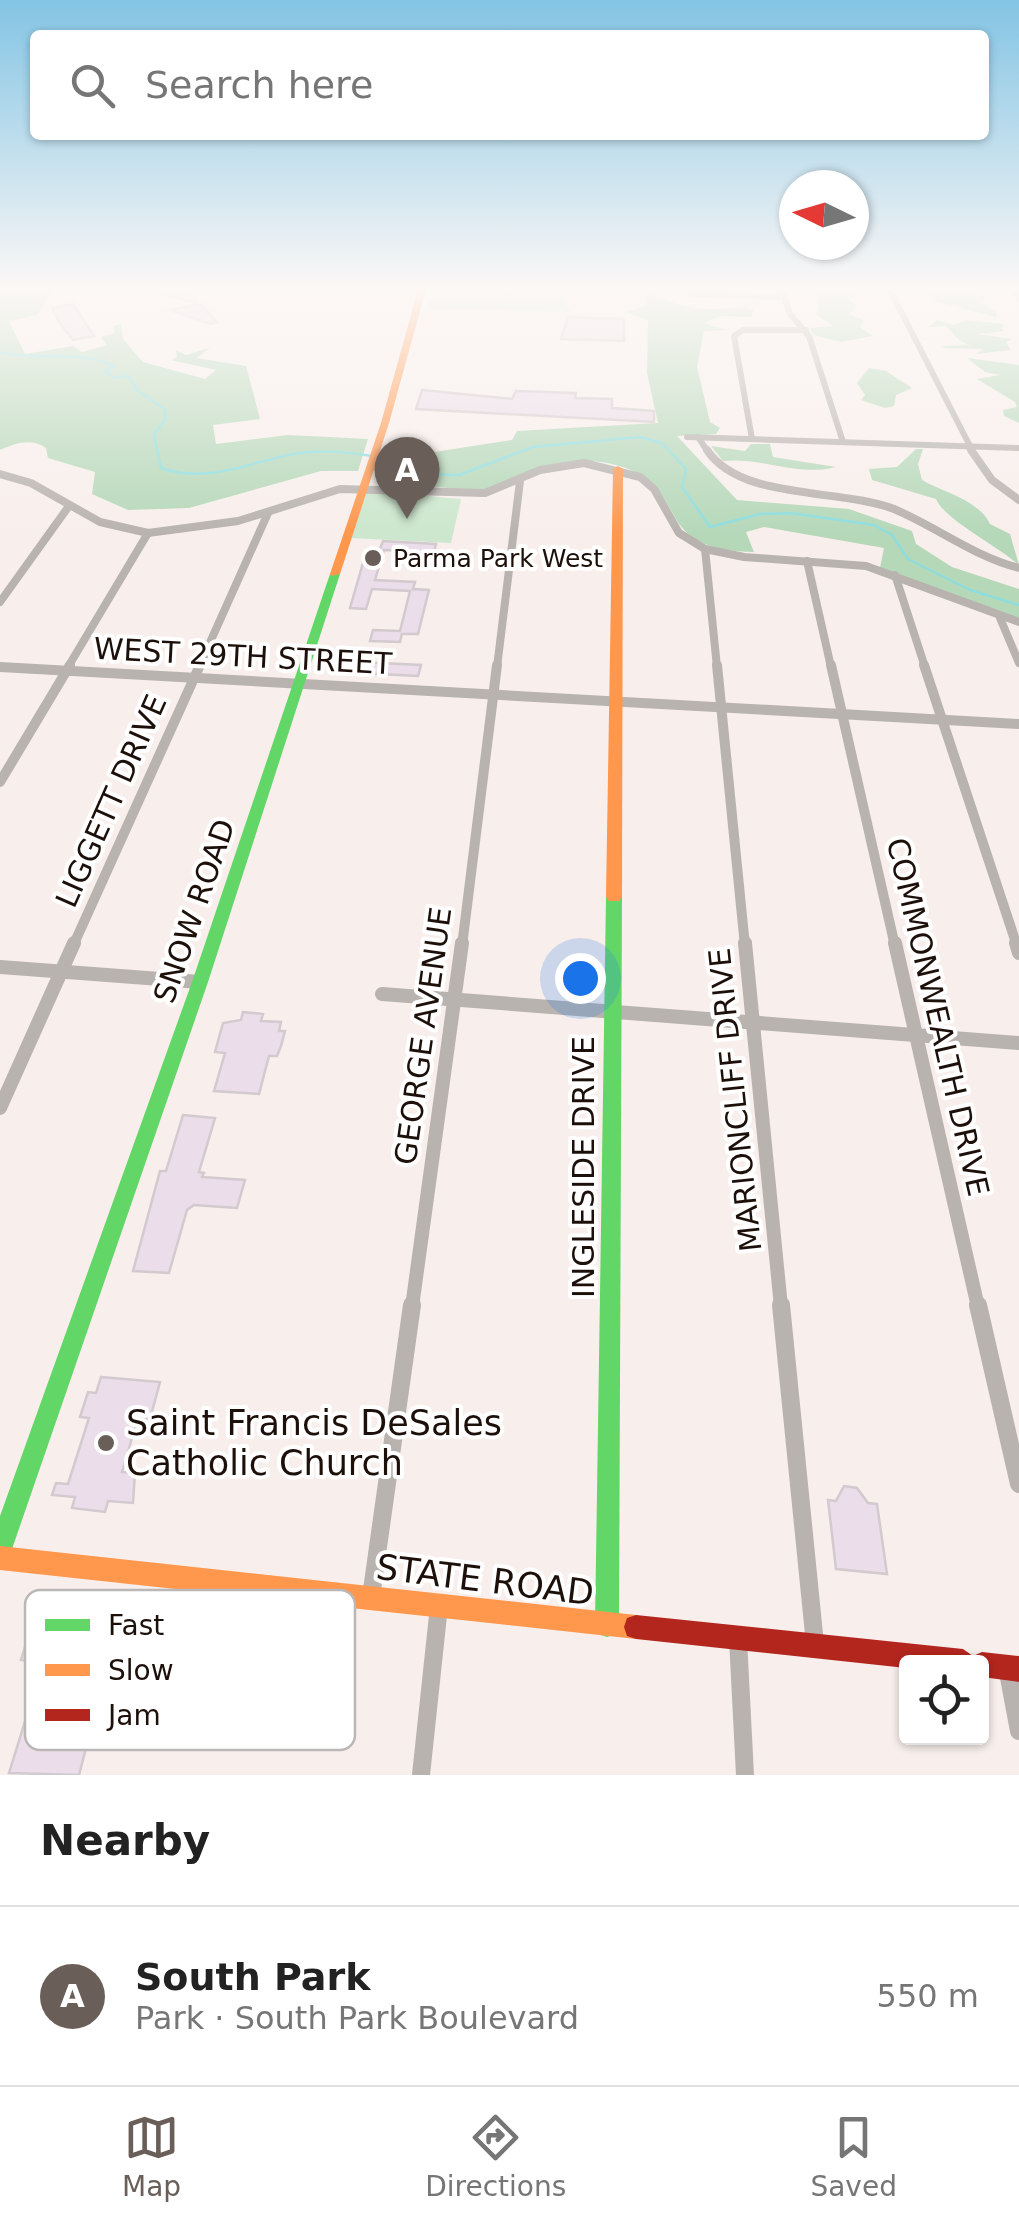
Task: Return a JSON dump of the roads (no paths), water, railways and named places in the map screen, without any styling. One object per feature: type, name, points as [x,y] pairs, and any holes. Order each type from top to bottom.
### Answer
[{"type":"main road","name":"SNOW ROAD","points":[[0,1549],[200,982],[399,369]]},
{"type":"main road","name":"INGLESIDE DRIVE","points":[[607,1625],[618,468]]},
{"type":"main road","name":"STATE ROAD","points":[[0,1558],[304,1590]]},
{"type":"main road","name":"STATE ROAD","points":[[355,1595],[899,1655]]},
{"type":"street","points":[[740,369],[752,439]]},
{"type":"street","points":[[819,369],[844,442]]},
{"type":"street","points":[[930,369],[969,446],[992,480],[1019,500]]},
{"type":"street","points":[[686,437],[1019,448]]},
{"type":"street","points":[[698,437],[718,466],[745,478],[867,500],[905,515],[954,546],[1019,568]]},
{"type":"street","points":[[0,474],[30,483],[100,522],[148,533],[198,530],[268,513],[319,493],[364,482],[462,495],[485,493],[560,465],[584,463],[618,468],[654,489],[679,534],[705,549],[744,557],[866,566],[1019,622]]},
{"type":"street","name":"GEORGE AVENUE","points":[[371,1597],[454,1001],[488,694],[520,481]]},
{"type":"street","points":[[0,602],[68,506]]},
{"type":"street","name":"LIGGETT DRIVE","points":[[0,1108],[268,513]]},
{"type":"street","points":[[0,782],[148,533]]},
{"type":"street","name":"MARIONCLIFF DRIVE","points":[[705,549],[815,1646]]},
{"type":"street","name":"COMMONWEALTH DRIVE","points":[[807,561],[1019,1484]]},
{"type":"street","points":[[895,575],[1019,952]]},
{"type":"street","points":[[1000,618],[1019,663]]},
{"type":"street","name":"WEST 29TH STREET","points":[[0,667],[614,702]]},
{"type":"street","points":[[614,702],[1019,724]]},
{"type":"street","points":[[0,968],[200,982]]},
{"type":"street","points":[[382,994],[1019,1043]]},
{"type":"street","points":[[421,1775],[439,1606]]},
{"type":"street","points":[[738,1640],[746,1775]]},
{"type":"street","points":[[1013,1668],[1019,1731]]},
{"type":"waterway","points":[[109,369],[105,371],[114,378],[128,376],[139,392],[165,409],[165,420],[154,434],[161,468],[195,474],[303,452],[372,456]]},
{"type":"waterway","points":[[379,458],[401,467],[405,474],[459,475],[533,447],[640,437],[662,443],[686,469],[682,487],[710,527],[760,514],[790,513],[874,525],[892,535],[908,559],[970,590],[1019,605]]},
{"type":"place","name":"South Park","points":[[407,519]]},
{"type":"place","name":"Parma Park West","points":[[373,558]]},
{"type":"place","name":"Saint Francis DeSales Catholic Church","points":[[106,1443]]}]
